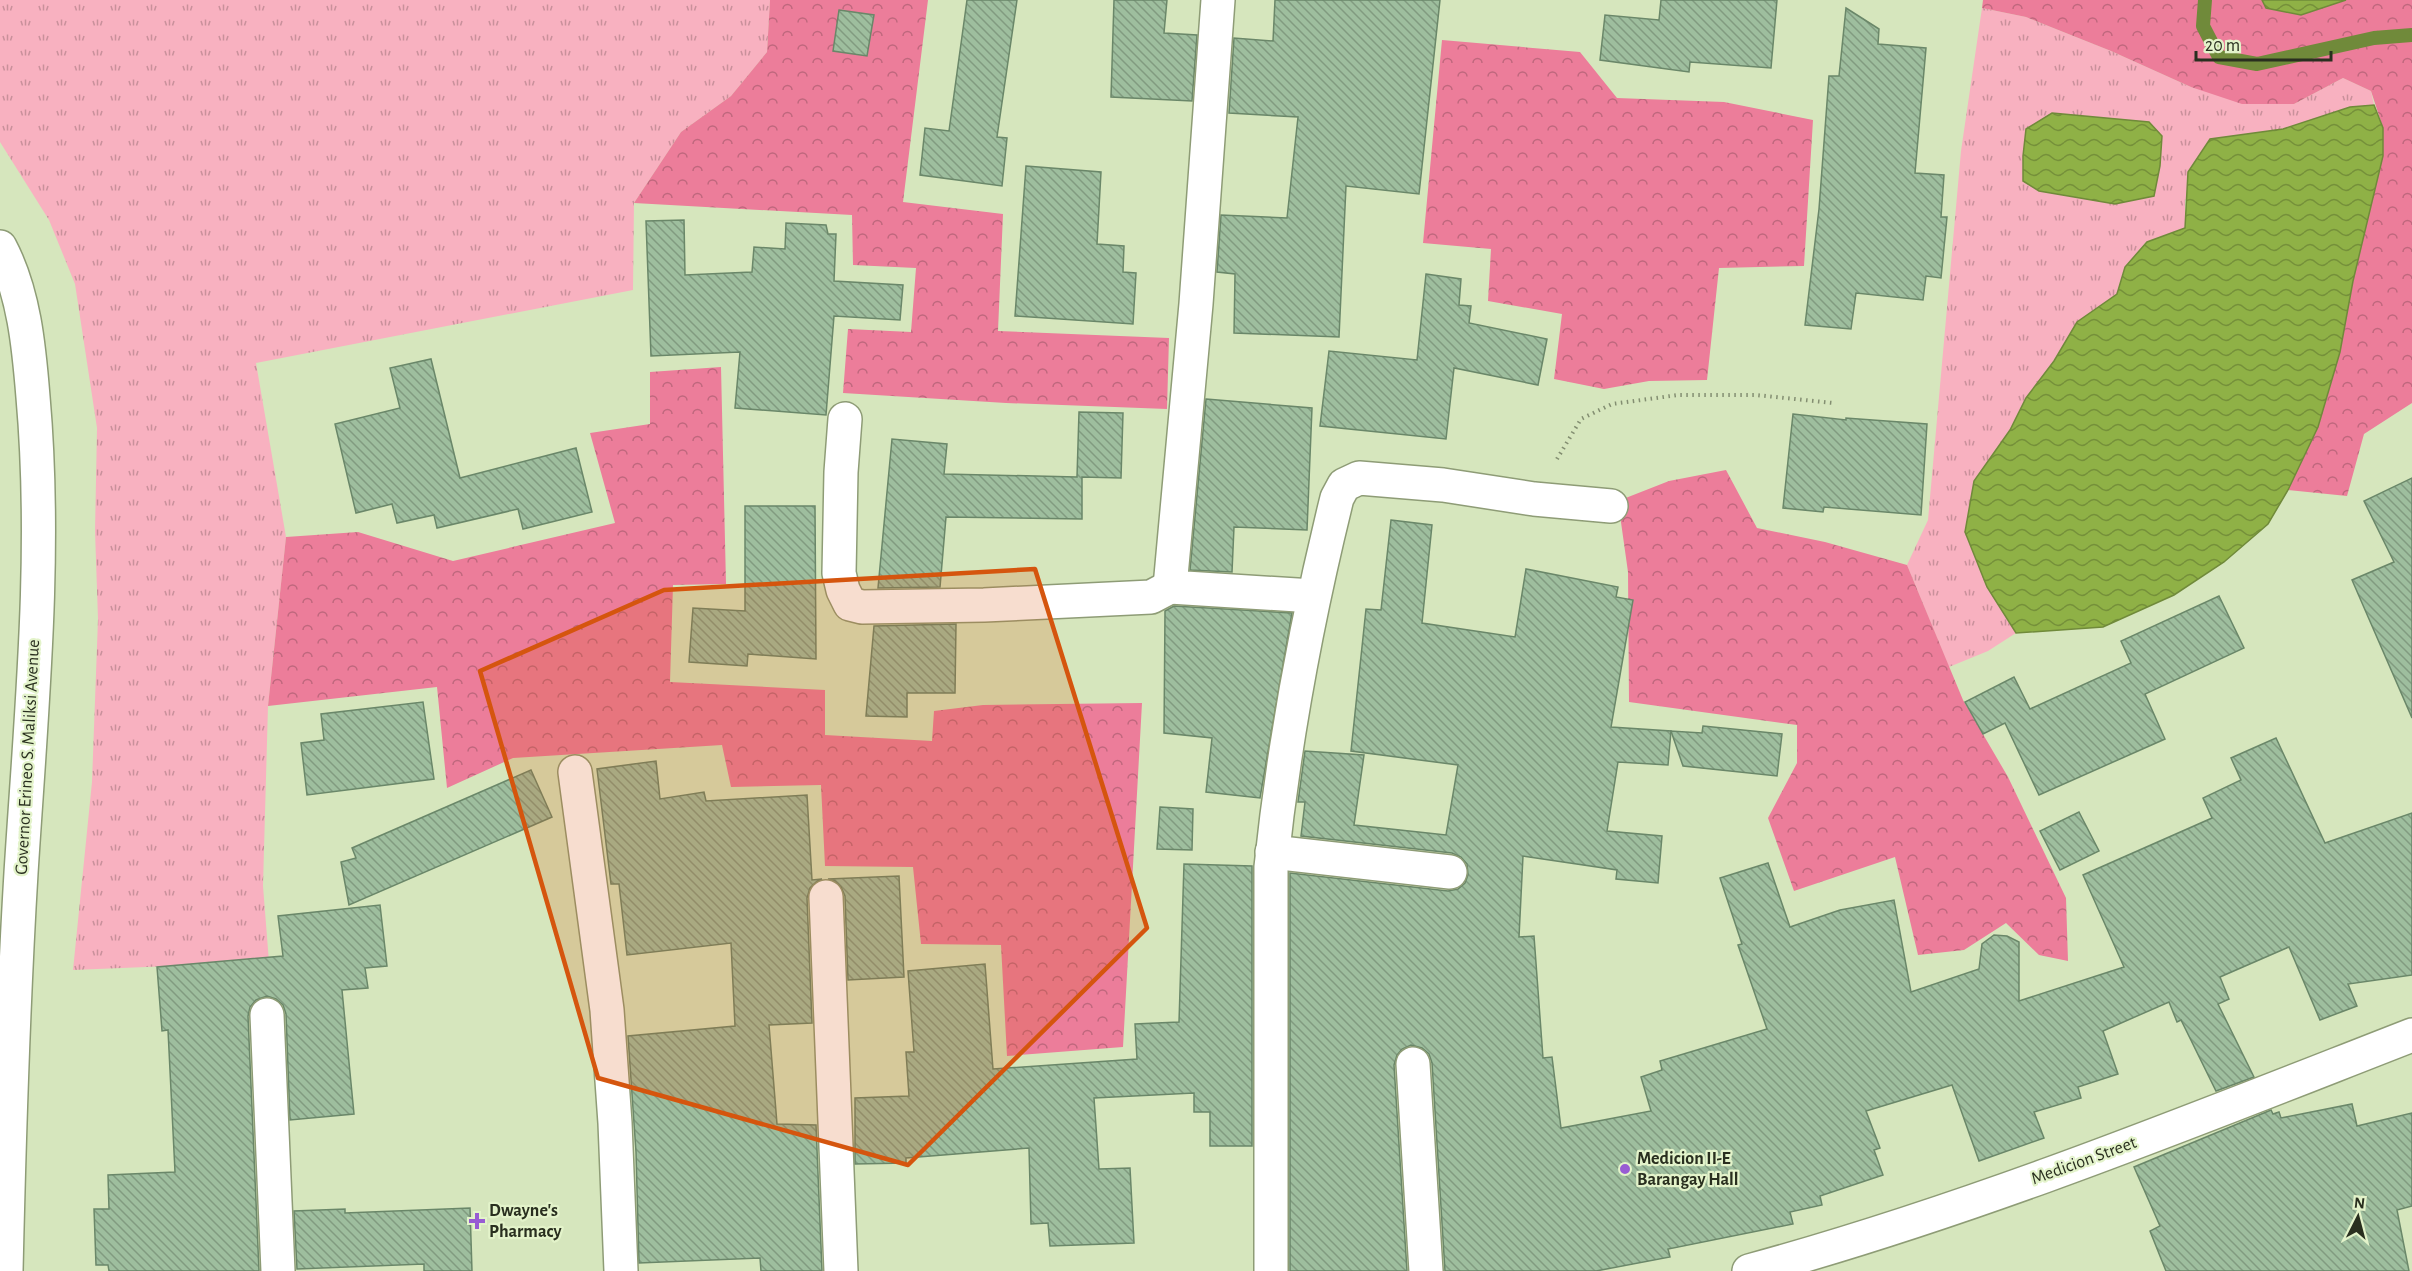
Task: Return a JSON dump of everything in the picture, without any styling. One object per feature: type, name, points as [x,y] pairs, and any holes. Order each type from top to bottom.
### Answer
[{"type":"street","points":[[1170,587],[1196,304],[1218,0]]},
{"type":"street","name":"Governor Erineo S. Maliksi Avenue","points":[[0,247],[22,309],[31,365],[39,456],[33,697],[10,1081],[6,1271]]},
{"type":"street","points":[[845,419],[841,472],[839,573],[843,590],[850,604],[862,607],[984,605],[1151,597],[1170,587],[1313,596]]},
{"type":"street","points":[[1271,1271],[1272,852],[1278,800],[1313,596],[1336,498],[1344,485],[1359,478],[1443,485],[1534,499],[1611,507]]},
{"type":"street","points":[[575,772],[607,1010],[615,1124],[621,1271]]},
{"type":"street","points":[[1272,852],[1450,872]]},
{"type":"street","points":[[826,897],[841,1271]]},
{"type":"street","points":[[267,1015],[278,1271]]},
{"type":"street","name":"Medicion Street","points":[[1749,1271],[1840,1246],[2029,1182],[2412,1035]]},
{"type":"street","points":[[1413,1064],[1426,1271]]},
{"type":"path","points":[[1534,499],[1581,419],[1612,404],[1678,395],[1756,395],[1833,403]]},
{"type":"highlighted area","points":[[1035,569],[1147,928],[908,1165],[598,1078],[480,671],[664,590]]},
{"type":"green space","points":[[0,0],[770,0],[767,52],[731,96],[681,132],[634,203],[633,290],[256,363],[286,537],[268,706],[263,886],[269,962],[73,970],[92,782],[98,619],[95,531],[97,428],[75,284],[49,220],[0,142]]},
{"type":"green space","points":[[770,0],[928,0],[903,202],[1003,214],[998,331],[1169,338],[1167,409],[1006,403],[843,393],[848,329],[911,332],[916,268],[853,265],[852,215],[634,203],[681,132],[731,96],[767,52]]},
{"type":"green space","points":[[1983,0],[2262,0],[2267,8],[2301,15],[2346,0],[2412,0],[2412,403],[2364,434],[2347,496],[2288,490],[2318,427],[2340,352],[2353,281],[2383,156],[2383,128],[2371,91],[2343,78],[2294,104],[2242,104],[2191,87],[2111,51],[2026,17],[1982,8]]},
{"type":"green space","points":[[1982,8],[2026,17],[2111,51],[2191,87],[2294,104],[2343,78],[2371,91],[2374,105],[2350,107],[2283,129],[2210,139],[2185,201],[2185,228],[2146,242],[2125,267],[2117,294],[2077,322],[2054,361],[2026,398],[2010,430],[1987,587],[2016,633],[1988,651],[1949,667],[1907,565],[1928,520],[1961,151]]},
{"type":"green space","points":[[1442,40],[1580,52],[1617,98],[1724,102],[1813,120],[1804,266],[1719,268],[1707,380],[1649,381],[1604,389],[1554,379],[1562,314],[1488,301],[1491,249],[1423,243]]},
{"type":"green space","points":[[721,367],[726,584],[673,585],[670,682],[825,690],[825,735],[932,741],[934,711],[983,705],[1142,703],[1123,1047],[1007,1056],[1001,945],[921,944],[913,867],[825,866],[821,785],[731,787],[722,745],[513,758],[447,788],[437,687],[268,706],[286,537],[358,532],[453,561],[615,523],[590,433],[650,424],[650,372]]},
{"type":"green space","points":[[1726,470],[1757,528],[1825,542],[1907,565],[1963,700],[2008,777],[2066,898],[2068,961],[2039,955],[2006,923],[1964,950],[1918,955],[1895,857],[1794,891],[1768,818],[1797,763],[1797,725],[1629,702],[1628,572],[1618,501],[1669,481]]},
{"type":"water","points":[[2262,0],[2346,0],[2301,15],[2266,8]]},
{"type":"water","points":[[2374,105],[2383,128],[2383,156],[2353,281],[2340,352],[2318,427],[2288,490],[2268,524],[2224,562],[2174,595],[2103,627],[2016,633],[1987,587],[1965,532],[1974,481],[2010,430],[2026,398],[2054,361],[2077,322],[2117,294],[2125,267],[2147,242],[2185,228],[2188,172],[2210,139],[2283,129],[2350,107]]},
{"type":"water","points":[[2052,113],[2149,122],[2162,136],[2160,166],[2154,196],[2115,204],[2039,191],[2023,181],[2026,129]]},
{"type":"building","points":[[967,0],[1017,0],[997,137],[1007,138],[1002,186],[920,175],[925,128],[949,131]]},
{"type":"building","points":[[1114,0],[1167,0],[1164,33],[1197,35],[1192,101],[1111,97]]},
{"type":"building","points":[[1275,0],[1440,0],[1419,194],[1346,186],[1339,337],[1234,333],[1235,274],[1217,272],[1221,215],[1287,218],[1298,117],[1229,113],[1234,38],[1273,41]]},
{"type":"building","points":[[1661,0],[1777,0],[1771,68],[1690,62],[1689,72],[1600,60],[1605,15],[1659,20]]},
{"type":"building","points":[[1846,8],[1879,29],[1878,44],[1926,48],[1915,173],[1944,175],[1941,217],[1947,217],[1941,278],[1926,276],[1923,300],[1856,293],[1851,329],[1805,325],[1819,209],[1829,76],[1839,76]]},
{"type":"building","points":[[839,10],[874,15],[867,56],[833,51]]},
{"type":"building","points":[[1026,166],[1101,172],[1097,244],[1124,246],[1123,272],[1136,273],[1133,324],[1015,316]]},
{"type":"building","points":[[684,220],[685,275],[752,272],[754,247],[785,249],[786,223],[826,225],[828,234],[836,234],[834,281],[903,285],[900,320],[834,316],[826,415],[735,408],[740,352],[651,356],[646,221]]},
{"type":"building","points":[[1426,274],[1461,279],[1459,305],[1471,306],[1469,323],[1547,339],[1538,385],[1454,368],[1446,439],[1320,426],[1329,351],[1417,360]]},
{"type":"building","points":[[431,359],[460,478],[576,448],[592,512],[523,529],[518,509],[437,528],[434,515],[397,523],[392,504],[356,513],[335,424],[400,408],[390,368]]},
{"type":"building","points":[[1206,399],[1312,408],[1307,530],[1234,527],[1232,572],[1190,570]]},
{"type":"building","points":[[1079,412],[1123,413],[1121,478],[1082,477],[1082,519],[946,517],[940,587],[878,588],[892,439],[947,444],[944,474],[1077,477]]},
{"type":"building","points":[[1793,414],[1846,420],[1846,418],[1927,424],[1921,515],[1824,507],[1823,512],[1783,508]]},
{"type":"building","points":[[2412,478],[2412,718],[2352,580],[2394,562],[2364,501]]},
{"type":"building","points":[[745,506],[815,506],[816,659],[748,654],[747,666],[689,662],[693,608],[745,611]]},
{"type":"building","points":[[1391,520],[1432,525],[1422,623],[1515,637],[1526,569],[1618,587],[1616,597],[1633,600],[1611,727],[1671,731],[1668,765],[1618,762],[1607,831],[1662,836],[1658,883],[1616,879],[1617,870],[1523,856],[1519,937],[1534,936],[1543,1058],[1552,1057],[1561,1128],[1651,1111],[1641,1077],[1662,1070],[1660,1061],[1767,1029],[1738,945],[1742,944],[1720,878],[1768,863],[1790,927],[1840,910],[1894,900],[1911,992],[1979,969],[1982,944],[1994,935],[2007,936],[2019,942],[2019,1001],[2124,967],[2083,875],[2212,818],[2203,798],[2241,780],[2231,758],[2276,738],[2325,843],[2412,813],[2412,975],[2348,984],[2357,1006],[2320,1020],[2289,947],[2220,977],[2229,999],[2218,1004],[2254,1077],[2216,1091],[2181,1020],[2177,1022],[2169,1002],[2103,1031],[2118,1074],[2078,1087],[2081,1098],[2034,1112],[2044,1138],[1979,1161],[1952,1085],[1866,1111],[1880,1148],[1874,1150],[1883,1175],[1820,1196],[1822,1205],[1790,1212],[1793,1224],[1668,1249],[1670,1257],[1596,1271],[1445,1271],[1432,1063],[1429,1054],[1422,1048],[1411,1045],[1402,1049],[1394,1065],[1407,1271],[1290,1271],[1290,873],[1448,891],[1458,889],[1465,883],[1468,875],[1467,864],[1461,857],[1452,853],[1301,836],[1305,802],[1298,802],[1305,751],[1364,755],[1354,825],[1446,835],[1458,765],[1351,751],[1366,609],[1381,610]]},
{"type":"building","points":[[2219,596],[2244,648],[2145,694],[2165,739],[2039,795],[2005,723],[1983,734],[1965,702],[2014,677],[2030,709],[2131,663],[2121,641]]},
{"type":"building","points":[[1174,606],[1292,613],[1260,798],[1206,792],[1212,738],[1164,733],[1165,611]]},
{"type":"building","points":[[956,624],[955,693],[907,693],[907,717],[866,716],[874,626]]},
{"type":"building","points":[[423,702],[434,779],[307,795],[301,743],[324,740],[321,714]]},
{"type":"building","points":[[1703,726],[1782,734],[1777,776],[1683,766],[1671,731],[1702,733]]},
{"type":"building","points":[[656,761],[660,799],[704,792],[706,801],[807,795],[812,880],[822,879],[810,888],[807,898],[812,1023],[769,1025],[777,1124],[816,1125],[822,1271],[761,1271],[760,1258],[639,1263],[636,1152],[628,1036],[735,1026],[731,943],[627,955],[619,884],[611,884],[597,769]]},
{"type":"building","points":[[531,770],[552,817],[349,905],[341,862],[356,858],[352,848]]},
{"type":"building","points":[[1160,807],[1193,809],[1192,850],[1157,849]]},
{"type":"building","points":[[2079,812],[2099,851],[2060,870],[2040,831]]},
{"type":"building","points":[[1184,864],[1252,866],[1252,1146],[1210,1146],[1210,1112],[1194,1112],[1194,1093],[1094,1098],[1099,1169],[1130,1168],[1134,1243],[1050,1246],[1048,1223],[1031,1224],[1029,1148],[906,1158],[906,1163],[855,1164],[855,1098],[909,1096],[906,1052],[914,1052],[908,971],[985,964],[993,1069],[1137,1059],[1135,1024],[1179,1022]]},
{"type":"building","points":[[899,876],[904,977],[848,980],[845,896],[835,881],[828,879]]},
{"type":"building","points":[[380,905],[387,966],[365,968],[368,988],[342,990],[354,1114],[290,1120],[286,1014],[283,1005],[267,996],[256,1000],[250,1007],[248,1016],[259,1271],[109,1271],[108,1265],[96,1265],[94,1209],[109,1209],[108,1175],[175,1172],[168,1030],[162,1031],[157,967],[283,956],[278,916]]},
{"type":"building","points":[[2352,1104],[2357,1126],[2412,1113],[2412,1206],[2397,1210],[2409,1271],[2166,1271],[2150,1231],[2160,1226],[2134,1167],[2271,1110],[2273,1114],[2279,1112],[2281,1118]]},
{"type":"building","points":[[470,1208],[472,1271],[424,1271],[424,1264],[297,1269],[294,1211],[345,1209],[345,1213]]},
{"type":"waterway","points":[[2205,0],[2203,26],[2219,57],[2257,64],[2374,38],[2412,35]]},
{"type":"place","name":"Medicion II-E Barangay Hall","points":[[1625,1169]]},
{"type":"place","name":"Dwayne's Pharmacy","points":[[477,1221]]}]
